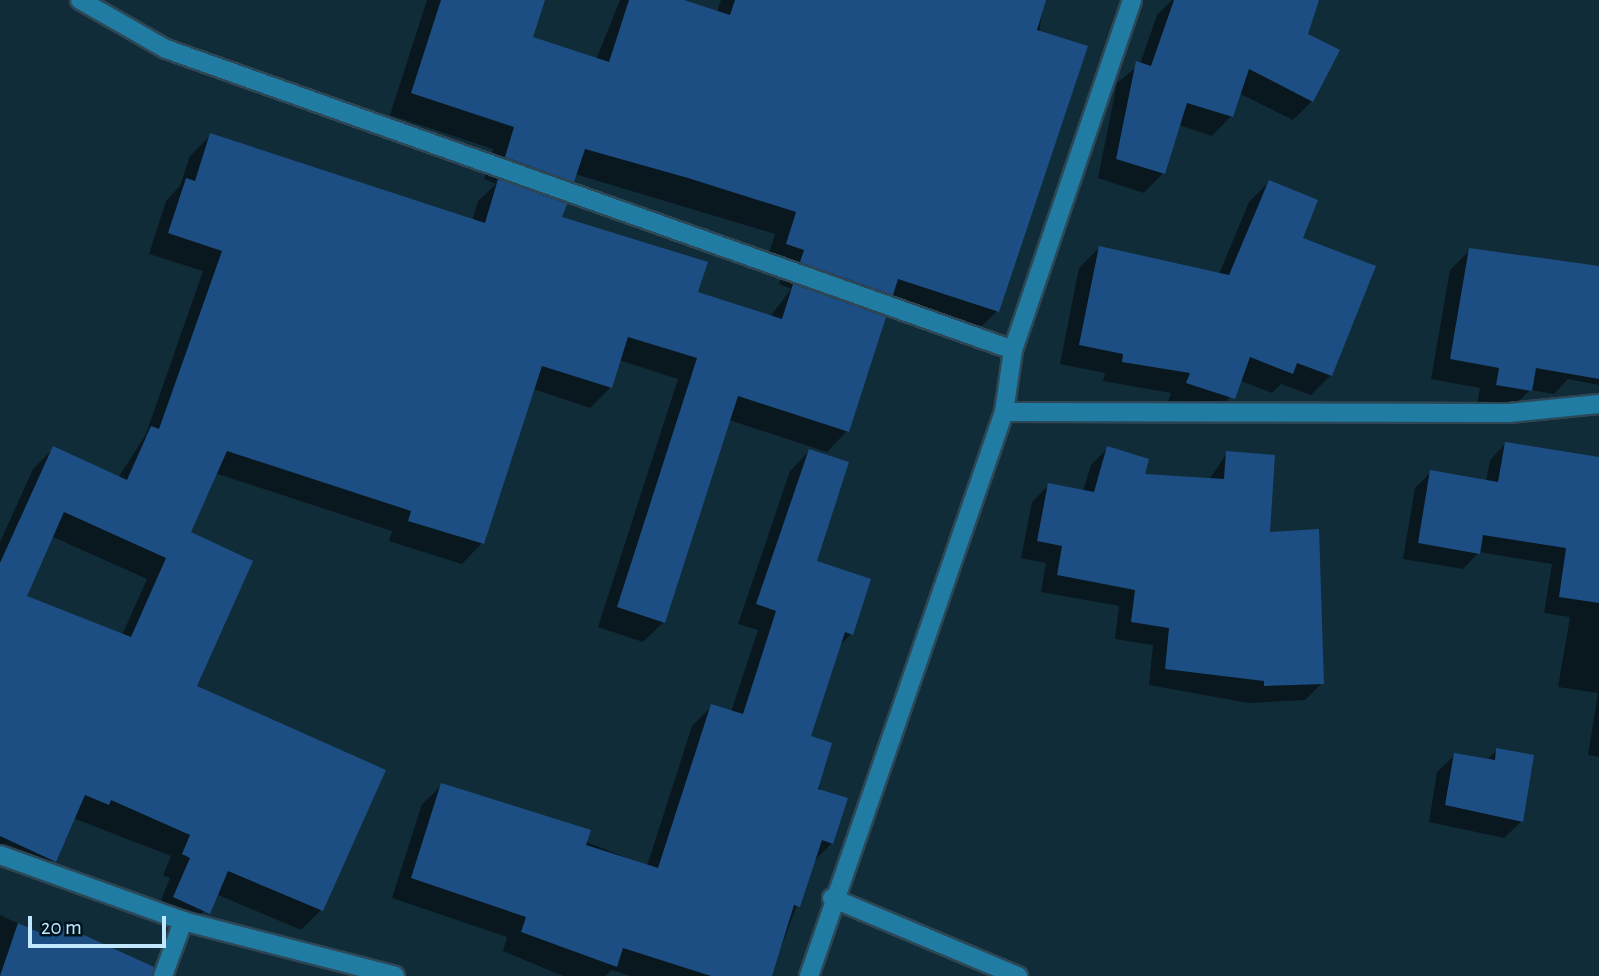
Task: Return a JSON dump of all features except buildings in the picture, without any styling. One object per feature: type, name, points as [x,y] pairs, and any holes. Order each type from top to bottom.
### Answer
[{"type":"street","points":[[80,0],[166,49],[1013,350]]},
{"type":"street","points":[[809,976],[832,898],[1004,412],[1013,350],[1132,0]]},
{"type":"street","points":[[1004,412],[1335,411],[1392,414],[1599,404]]},
{"type":"street","points":[[0,855],[183,921],[395,976]]},
{"type":"street","points":[[832,898],[1018,976]]},
{"type":"street","points":[[163,976],[183,921]]}]
